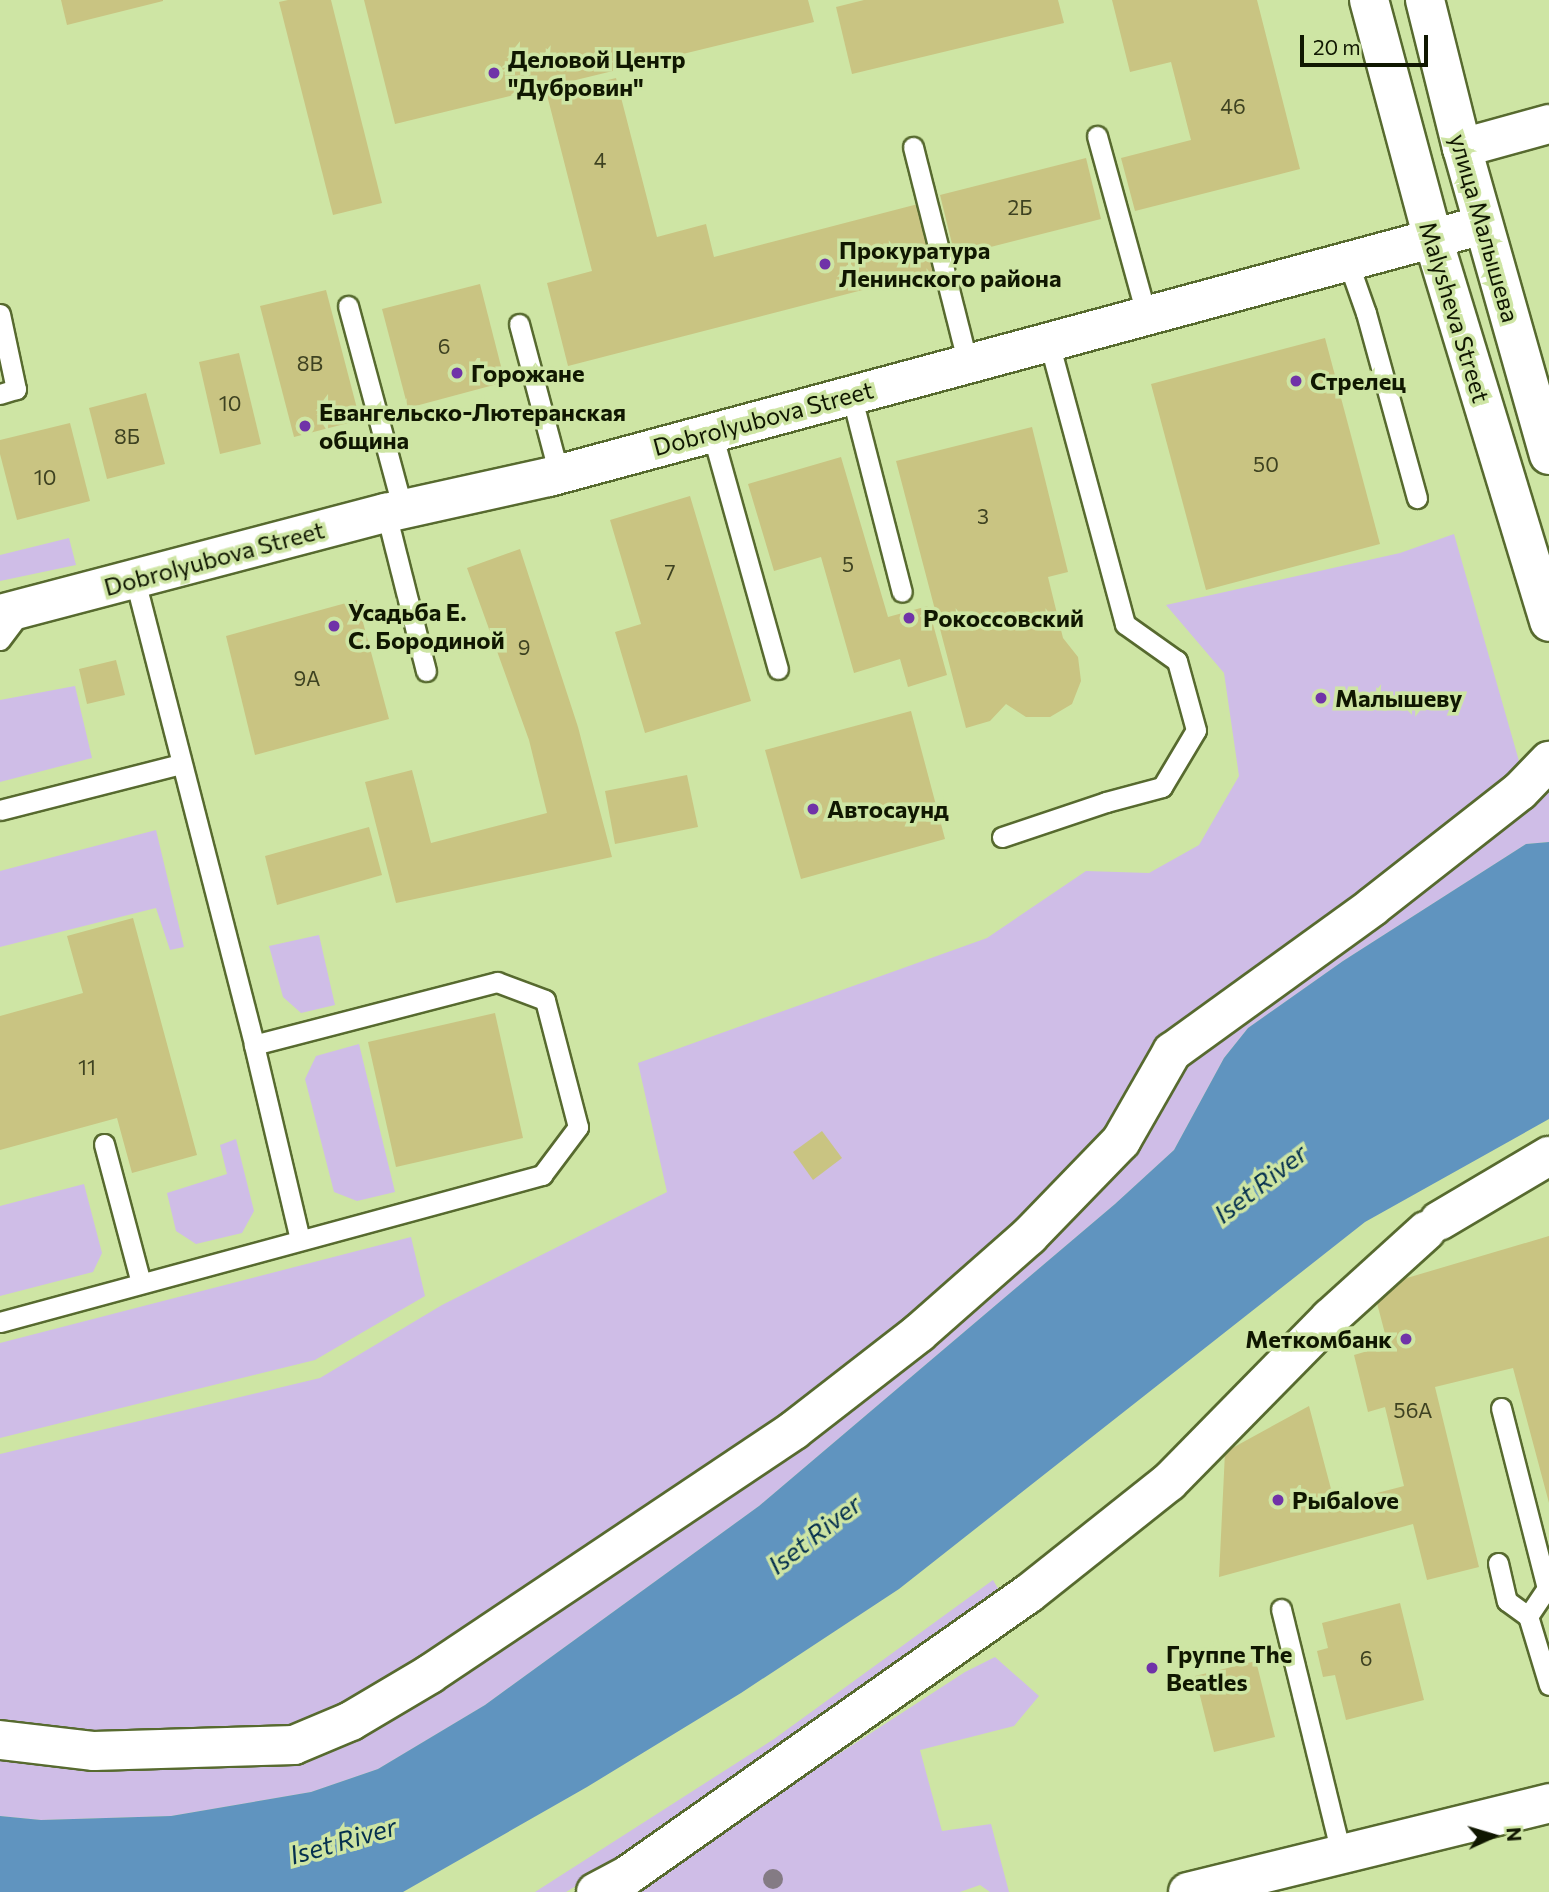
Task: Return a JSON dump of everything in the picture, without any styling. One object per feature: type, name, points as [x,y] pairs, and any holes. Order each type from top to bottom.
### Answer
[{"type":"street","name":"Malysheva Street","points":[[1369,0],[1433,239],[1549,622]]},
{"type":"street","name":"улица Малышева","points":[[1425,0],[1462,148],[1549,455]]},
{"type":"street","points":[[1462,148],[1549,124]]},
{"type":"street","name":"Dobrolyubova Street","points":[[12,611],[394,512],[559,474],[1483,225]]},
{"type":"street","points":[[0,1740],[94,1751],[294,1745],[351,1721],[420,1680],[794,1430],[919,1333],[1030,1236],[1121,1141],[1172,1052],[1382,899],[1520,791],[1549,761]]},
{"type":"street","points":[[596,1892],[628,1875],[1028,1594],[1158,1491],[1330,1318],[1433,1226],[1549,1156]]},
{"type":"street","points":[[1188,1892],[1275,1882],[1341,1854],[1549,1803]]},
{"type":"lane","points":[[1097,136],[1147,317]]},
{"type":"lane","points":[[913,147],[968,364]]},
{"type":"lane","points":[[1348,262],[1366,313],[1417,498]]},
{"type":"lane","points":[[348,306],[426,671]]},
{"type":"lane","points":[[0,314],[16,389],[0,394]]},
{"type":"lane","points":[[519,324],[559,474]]},
{"type":"lane","points":[[1002,837],[1106,802],[1162,787],[1196,730],[1177,661],[1125,624],[1049,343]]},
{"type":"lane","points":[[851,394],[902,592]]},
{"type":"lane","points":[[712,433],[778,669]]},
{"type":"lane","points":[[135,580],[254,1045],[300,1240]]},
{"type":"lane","points":[[0,640],[12,611]]},
{"type":"lane","points":[[0,810],[181,764]]},
{"type":"lane","points":[[0,1322],[542,1175],[578,1127],[545,1000],[497,982],[254,1045]]},
{"type":"lane","points":[[104,1144],[141,1283]]},
{"type":"lane","points":[[1501,1408],[1546,1588],[1528,1616]]},
{"type":"lane","points":[[1498,1563],[1507,1601],[1528,1616],[1549,1685]]},
{"type":"lane","points":[[1281,1609],[1341,1854]]},
{"type":"shaded area","points":[[1454,534],[1519,761],[1549,780],[1549,842],[1526,844],[1343,961],[1248,1028],[1224,1058],[1174,1150],[1115,1204],[759,1506],[485,1705],[378,1769],[311,1792],[171,1816],[41,1820],[0,1816],[0,1454],[320,1378],[442,1305],[667,1192],[638,1063],[987,938],[1086,871],[1149,873],[1199,845],[1239,776],[1224,673],[1166,605],[1400,553]]},
{"type":"shaded area","points":[[69,538],[76,565],[0,581],[0,555]]},
{"type":"shaded area","points":[[75,686],[92,758],[0,782],[0,700]]},
{"type":"shaded area","points":[[156,830],[184,947],[170,950],[156,908],[0,947],[0,871]]},
{"type":"shaded area","points":[[319,935],[335,1005],[301,1013],[283,997],[269,946]]},
{"type":"shaded area","points":[[359,1044],[395,1192],[357,1201],[334,1192],[305,1079],[316,1056]]},
{"type":"shaded area","points":[[236,1139],[254,1211],[242,1233],[196,1244],[176,1231],[167,1193],[227,1174],[220,1145]]},
{"type":"shaded area","points":[[84,1184],[102,1253],[93,1272],[0,1296],[0,1206]]},
{"type":"shaded area","points":[[411,1237],[425,1296],[315,1360],[0,1438],[0,1343]]},
{"type":"shaded area","points":[[993,1580],[1006,1602],[625,1856],[566,1892],[535,1892],[774,1739]]},
{"type":"shaded area","points":[[995,1657],[1039,1696],[1014,1726],[920,1750],[942,1831],[991,1824],[1009,1892],[990,1892],[980,1885],[960,1892],[626,1892],[965,1672]]},
{"type":"water","name":"Iset River","points":[[1549,842],[1549,1119],[1365,1222],[899,1589],[741,1693],[587,1787],[403,1892],[0,1892],[0,1816],[41,1820],[171,1816],[311,1792],[378,1769],[485,1705],[759,1506],[1115,1204],[1174,1150],[1224,1058],[1248,1028],[1343,961],[1526,844]]},
{"type":"building","points":[[61,0],[163,0],[163,1],[67,25]]},
{"type":"building","points":[[331,0],[382,203],[333,215],[279,2]]},
{"type":"building","name":"Деловой Центр \"Дубровин\"","points":[[364,0],[808,0],[814,22],[395,124]]},
{"type":"building","points":[[864,0],[1058,0],[1064,23],[852,74],[836,7]]},
{"type":"building","points":[[1112,0],[1257,0],[1300,169],[1135,211],[1121,158],[1191,140],[1171,62],[1130,72]]},
{"type":"building","points":[[616,78],[657,237],[706,224],[714,257],[918,204],[936,271],[568,366],[547,283],[592,271],[547,95]]},
{"type":"building","points":[[1086,158],[1101,219],[955,256],[940,195]]},
{"type":"building","points":[[480,284],[505,382],[408,408],[382,309]]},
{"type":"building","points":[[326,290],[360,420],[294,437],[260,306]]},
{"type":"building","points":[[1325,338],[1380,544],[1206,590],[1151,384]]},
{"type":"building","points":[[239,353],[261,444],[220,454],[199,362]]},
{"type":"building","points":[[146,393],[165,464],[107,479],[89,408]]},
{"type":"building","points":[[70,423],[90,501],[17,520],[0,454],[0,440]]},
{"type":"building","points":[[1032,427],[1068,572],[1048,577],[1063,638],[1078,657],[1081,681],[1072,704],[1050,717],[1026,717],[1006,704],[990,721],[966,728],[896,461]]},
{"type":"building","points":[[841,457],[888,617],[928,606],[947,675],[908,687],[900,659],[854,673],[821,557],[774,571],[748,484]]},
{"type":"building","points":[[690,496],[751,701],[645,733],[615,632],[641,624],[610,520]]},
{"type":"building","points":[[520,549],[578,727],[612,857],[396,903],[365,782],[412,770],[431,843],[547,813],[529,740],[467,568]]},
{"type":"building","points":[[357,600],[389,719],[255,755],[226,636]]},
{"type":"building","points":[[116,660],[125,695],[87,704],[79,669]]},
{"type":"building","points":[[911,711],[945,839],[801,879],[765,750]]},
{"type":"building","points":[[687,775],[698,827],[615,844],[605,791]]},
{"type":"building","points":[[369,827],[382,875],[277,905],[265,856]]},
{"type":"building","points":[[133,918],[197,1155],[132,1173],[117,1118],[0,1150],[0,1016],[83,993],[67,936]]},
{"type":"building","points":[[495,1013],[523,1138],[396,1167],[368,1042]]},
{"type":"building","points":[[822,1131],[842,1158],[813,1180],[793,1152]]},
{"type":"building","points":[[1549,1236],[1549,1503],[1513,1368],[1435,1387],[1479,1567],[1427,1580],[1413,1524],[1219,1577],[1225,1452],[1309,1406],[1335,1504],[1404,1486],[1385,1407],[1368,1412],[1354,1355],[1388,1345],[1373,1288]]},
{"type":"building","points":[[1400,1603],[1424,1700],[1346,1720],[1335,1675],[1323,1677],[1317,1651],[1328,1648],[1322,1623]]},
{"type":"building","points":[[1256,1661],[1275,1737],[1214,1752],[1195,1676]]},
{"type":"place","name":"Деловой Центр \"Дубровин\"","points":[[494,73]]},
{"type":"place","name":"Прокуратура Ленинского района","points":[[825,264]]},
{"type":"place","name":"Горожане","points":[[457,373]]},
{"type":"place","name":"Стрелец","points":[[1296,381]]},
{"type":"place","name":"Евангельско-Лютеранская община","points":[[305,426]]},
{"type":"place","name":"Рокоссовский","points":[[909,618]]},
{"type":"place","name":"Усадьба Е. С. Бородиной","points":[[334,626]]},
{"type":"place","name":"Малышеву","points":[[1321,698]]},
{"type":"place","name":"Автосаунд","points":[[813,809]]},
{"type":"place","name":"Меткомбанк","points":[[1406,1339]]},
{"type":"place","name":"Рыбаlove","points":[[1278,1500]]},
{"type":"place","name":"Группе The Beatles","points":[[1152,1668]]}]
